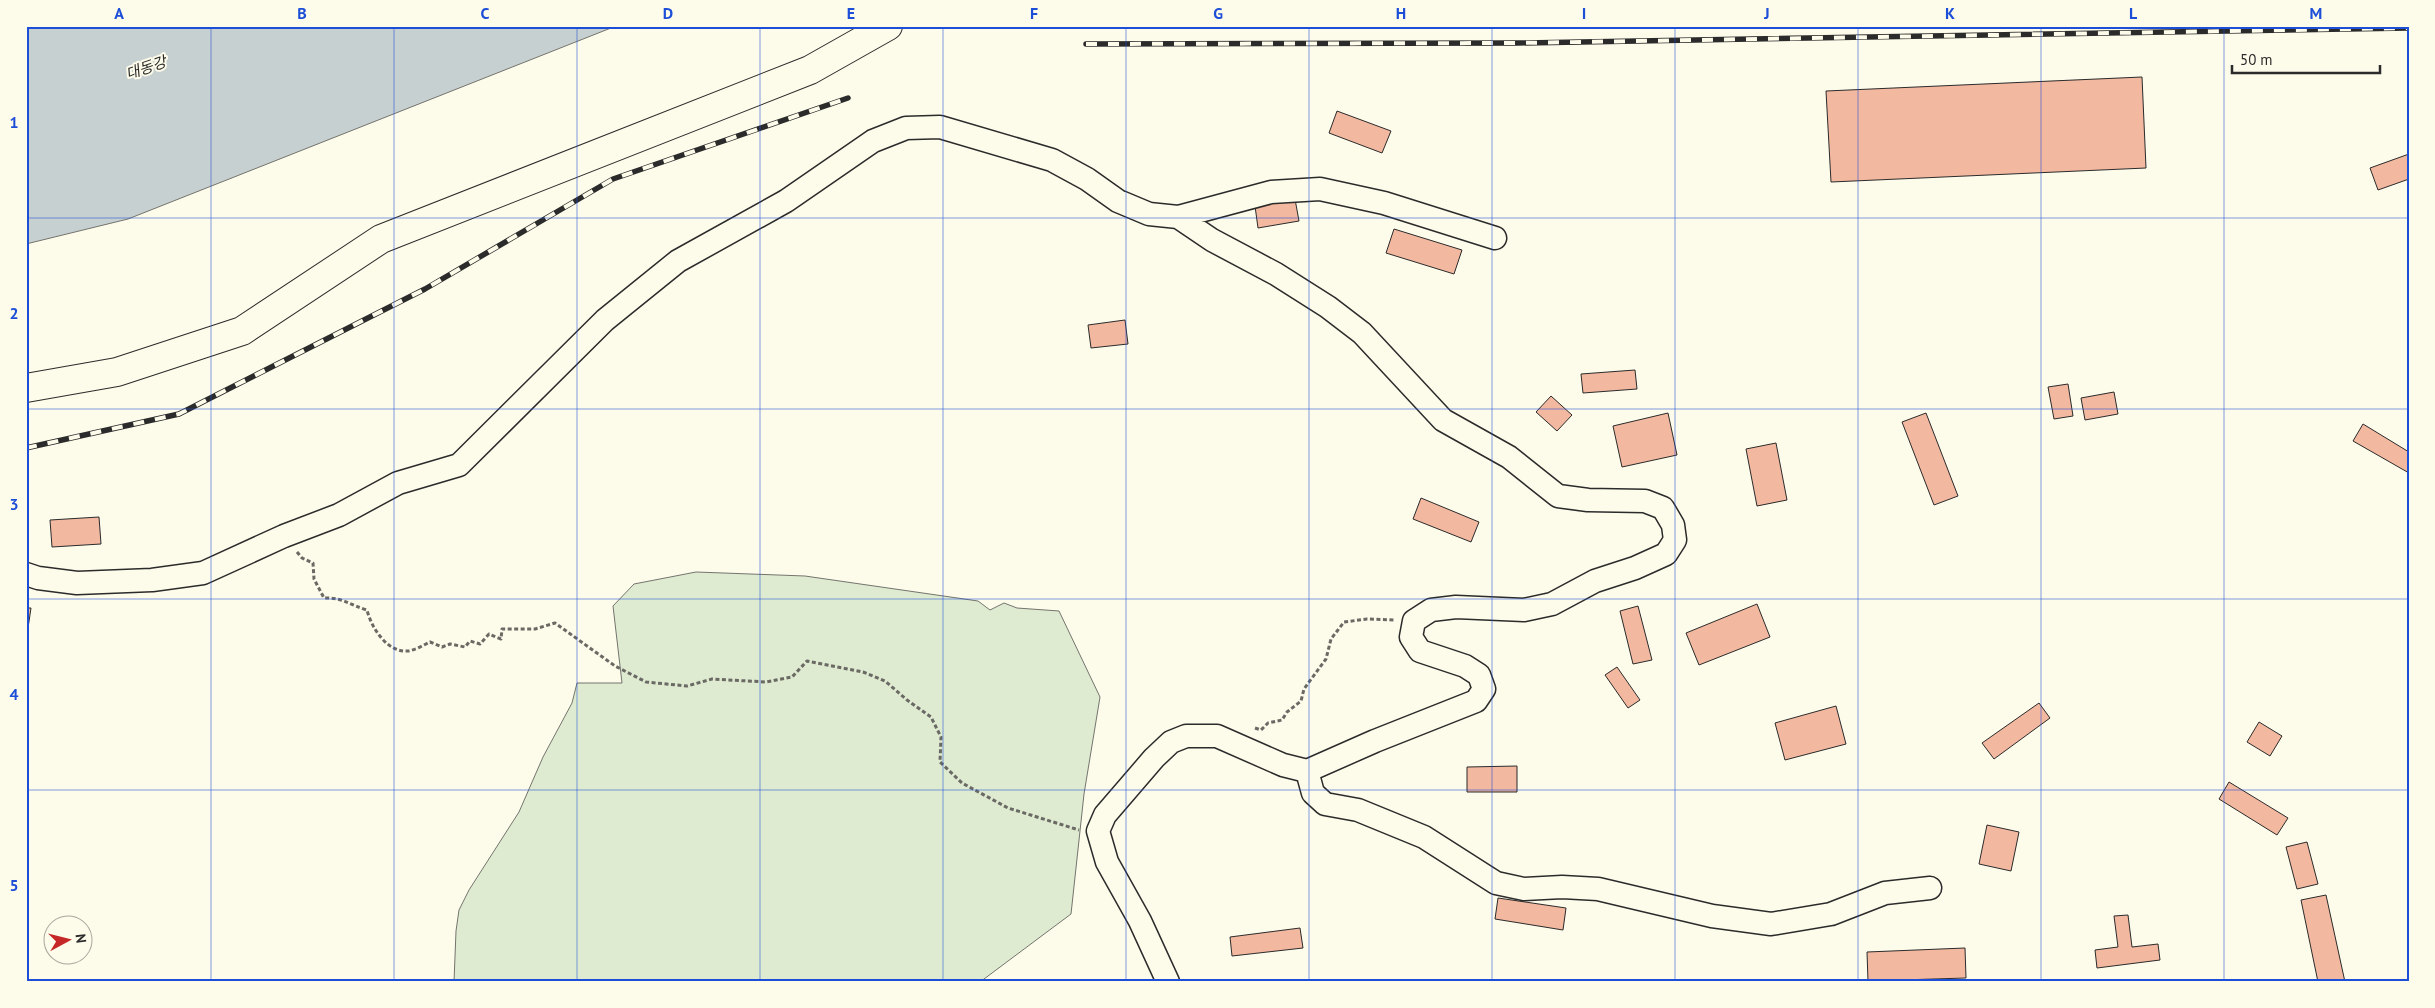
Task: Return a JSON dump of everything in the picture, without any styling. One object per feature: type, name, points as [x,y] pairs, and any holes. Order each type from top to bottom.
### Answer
[{"type":"main road","points":[[26,388],[117,372],[242,331],[381,238],[810,70],[888,26]]},
{"type":"street","points":[[26,574],[38,578],[77,583],[152,580],[203,573],[284,536],[339,515],[398,482],[459,465],[605,320],[678,261],[786,201],[873,141],[906,128],[940,127],[1052,160],[1087,178],[1118,202],[1149,214],[1178,217],[1270,192],[1320,189],[1384,203],[1495,238]]},
{"type":"street","points":[[1168,982],[1140,921],[1107,862],[1098,831],[1105,815],[1154,758],[1171,742],[1186,736],[1217,736],[1284,765],[1307,771],[1375,741],[1476,701],[1484,689],[1479,675],[1465,666],[1420,651],[1410,638],[1414,621],[1431,610],[1456,607],[1524,610],[1552,604],[1595,581],[1635,568],[1666,554],[1675,540],[1673,524],[1663,508],[1645,501],[1588,500],[1558,496],[1509,457],[1444,420],[1362,333],[1328,307],[1276,274],[1212,240],[1178,217]]},
{"type":"street","points":[[1307,771],[1313,793],[1326,804],[1358,810],[1424,837],[1496,883],[1524,889],[1562,887],[1598,889],[1712,916],[1771,924],[1831,914],[1884,893],[1930,888]]},
{"type":"path","points":[[284,536],[302,558],[313,563],[314,579],[324,598],[338,597],[354,606],[367,610],[370,624],[382,638],[398,650],[410,651],[430,642],[442,648],[450,644],[466,647],[470,641],[480,644],[489,634],[501,639],[502,629],[535,629],[555,623],[616,666],[646,682],[687,686],[712,679],[766,682],[792,677],[807,661],[863,672],[884,681],[931,717],[941,737],[940,762],[962,783],[1008,808],[1078,830],[1098,831]]},
{"type":"path","points":[[1253,728],[1261,730],[1268,724],[1282,720],[1287,712],[1301,701],[1304,689],[1326,659],[1331,639],[1344,622],[1367,619],[1414,621]]},
{"type":"green space","points":[[696,572],[805,576],[978,601],[990,610],[1004,603],[1017,608],[1059,611],[1100,697],[1084,794],[1071,914],[980,982],[454,982],[456,931],[459,910],[469,890],[519,812],[543,757],[572,703],[577,683],[622,683],[613,606],[634,584]]},
{"type":"water","name":"대동강","points":[[26,26],[616,26],[128,219],[26,244]]},
{"type":"building","points":[[2142,77],[2146,168],[1831,182],[1826,91]]},
{"type":"building","points":[[1337,111],[1391,131],[1382,153],[1329,133]]},
{"type":"building","points":[[2409,154],[2409,179],[2378,190],[2370,168]]},
{"type":"building","points":[[1295,199],[1299,221],[1258,228],[1255,206]]},
{"type":"building","points":[[1394,229],[1462,250],[1454,274],[1386,253]]},
{"type":"building","points":[[1125,320],[1128,344],[1091,348],[1088,325]]},
{"type":"building","points":[[1635,370],[1637,389],[1583,393],[1581,374]]},
{"type":"building","points":[[2068,384],[2073,416],[2054,419],[2048,387]]},
{"type":"building","points":[[2114,392],[2118,414],[2085,420],[2081,398]]},
{"type":"building","points":[[1551,396],[1572,415],[1557,431],[1536,412]]},
{"type":"building","points":[[1668,413],[1677,455],[1622,467],[1613,426]]},
{"type":"building","points":[[1926,413],[1958,496],[1934,505],[1902,422]]},
{"type":"building","points":[[2363,424],[2409,452],[2409,473],[2353,441]]},
{"type":"building","points":[[1776,443],[1787,500],[1757,506],[1746,449]]},
{"type":"building","points":[[1421,498],[1479,522],[1471,542],[1413,519]]},
{"type":"building","points":[[99,517],[101,544],[52,547],[50,520]]},
{"type":"building","points":[[1757,604],[1770,637],[1699,665],[1686,633]]},
{"type":"building","points":[[1638,606],[1652,660],[1633,664],[1620,611]]},
{"type":"building","points":[[26,608],[31,608],[28,628],[26,628]]},
{"type":"building","points":[[1617,667],[1640,700],[1628,708],[1605,675]]},
{"type":"building","points":[[2039,703],[2050,718],[1994,759],[1982,743]]},
{"type":"building","points":[[1836,706],[1846,744],[1785,760],[1775,723]]},
{"type":"building","points":[[2259,722],[2282,736],[2270,756],[2247,742]]},
{"type":"building","points":[[1517,766],[1517,792],[1467,792],[1467,767]]},
{"type":"building","points":[[2229,782],[2288,818],[2277,835],[2219,799]]},
{"type":"building","points":[[1987,825],[2019,832],[2011,871],[1979,864]]},
{"type":"building","points":[[2307,842],[2318,884],[2297,889],[2286,847]]},
{"type":"building","points":[[2326,895],[2345,982],[2318,982],[2301,900]]},
{"type":"building","points":[[1498,898],[1566,908],[1563,930],[1495,919]]},
{"type":"building","points":[[2128,915],[2132,947],[2158,944],[2160,960],[2097,968],[2095,950],[2118,947],[2114,916]]},
{"type":"building","points":[[1300,928],[1303,948],[1232,956],[1230,937]]},
{"type":"building","points":[[1965,948],[1966,978],[1868,981],[1867,952]]},
{"type":"railway","points":[[1086,44],[1518,43],[2409,28]]},
{"type":"railway","points":[[26,448],[179,414],[425,289],[613,179],[848,98]]}]
